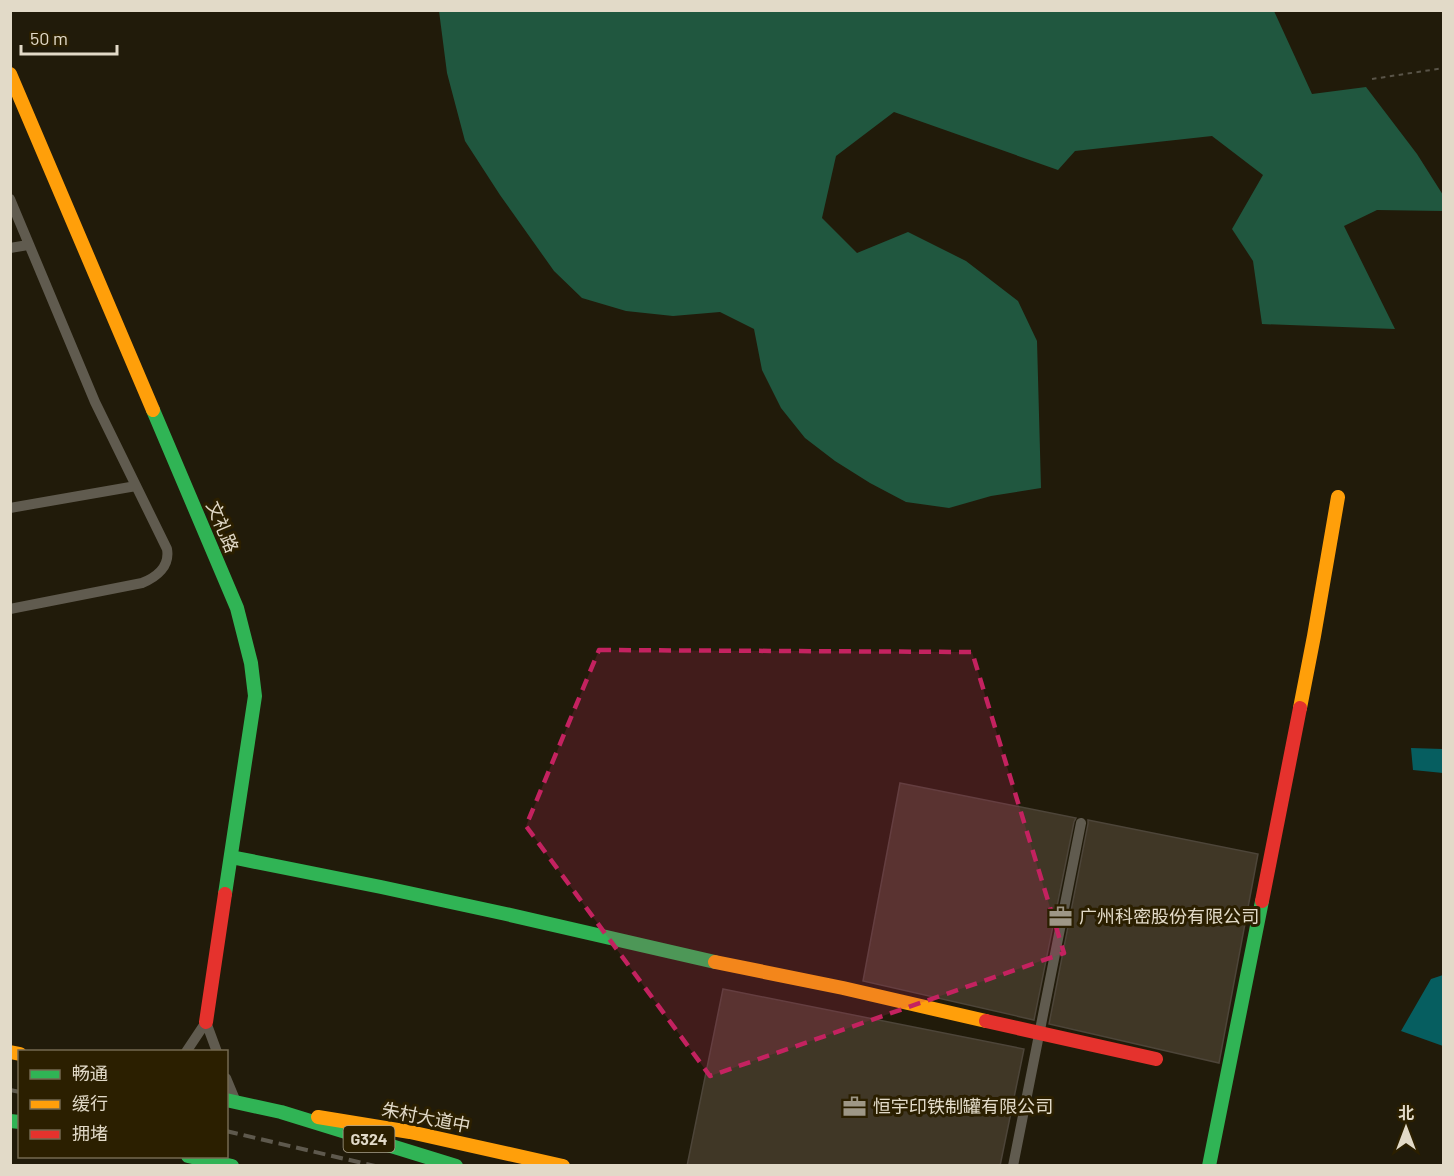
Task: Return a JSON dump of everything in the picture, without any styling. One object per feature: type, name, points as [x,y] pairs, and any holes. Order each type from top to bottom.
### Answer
[{"type":"main road","name":"文礼路","points":[[10,74],[237,608],[251,663],[255,696],[206,1022]]},
{"type":"main road","points":[[1209,1166],[1314,636],[1338,496]]},
{"type":"main road","points":[[231,857],[495,911],[1156,1059]]},
{"type":"main road","name":"朱村大道中","points":[[231,1101],[281,1112],[456,1166]]},
{"type":"main road","name":"朱村大道中","points":[[281,1112],[345,1120],[562,1166]]},
{"type":"main road","points":[[197,1158],[232,1166]]},
{"type":"street","points":[[10,199],[94,402],[167,549],[168,556],[160,572],[152,579],[142,583],[10,609]]},
{"type":"street","points":[[10,248],[28,245]]},
{"type":"street","points":[[10,508],[136,486]]},
{"type":"street","points":[[1013,1166],[1081,824]]},
{"type":"street","points":[[187,1050],[206,1022]]},
{"type":"street","points":[[206,1022],[216,1050]]},
{"type":"path","points":[[1372,79],[1443,68]]},
{"type":"highlighted area","points":[[599,650],[972,652],[1064,953],[710,1076],[526,826]]},
{"type":"green space","points":[[439,11],[1274,11],[1312,94],[1366,87],[1417,154],[1443,195],[1443,211],[1377,210],[1344,226],[1395,329],[1262,324],[1253,261],[1232,229],[1263,175],[1212,136],[1075,151],[1058,170],[894,112],[836,156],[822,218],[857,253],[908,232],[966,261],[1018,301],[1037,341],[1041,488],[991,496],[949,508],[906,502],[835,461],[805,438],[781,408],[762,370],[754,329],[720,312],[673,316],[626,311],[582,298],[554,271],[465,141],[447,73]]},
{"type":"water","points":[[1411,748],[1443,749],[1443,773],[1413,770]]},
{"type":"water","points":[[1444,975],[1443,1046],[1401,1031],[1431,979]]},
{"type":"building","points":[[900,783],[1076,818],[1034,1020],[863,981]]},
{"type":"building","points":[[1088,820],[1258,854],[1219,1063],[1049,1024]]},
{"type":"building","name":"恒宇印铁制罐有限公司","points":[[723,989],[1024,1049],[1000,1166],[687,1166]]},
{"type":"railway","points":[[10,1090],[18,1092]]},
{"type":"railway","points":[[228,1131],[375,1166]]},
{"type":"traffic: fast","points":[[153,410],[237,608],[251,663],[255,696],[225,894]]},
{"type":"traffic: fast","points":[[231,857],[506,914],[715,962]]},
{"type":"traffic: fast","points":[[1209,1166],[1262,901]]},
{"type":"traffic: fast","points":[[228,1100],[281,1112],[456,1166]]},
{"type":"traffic: fast","points":[[10,1121],[18,1122]]},
{"type":"traffic: fast","points":[[197,1158],[232,1166]]},
{"type":"traffic: slow","points":[[10,74],[153,410]]},
{"type":"traffic: slow","points":[[1300,708],[1338,497]]},
{"type":"traffic: slow","points":[[715,962],[843,988],[986,1021]]},
{"type":"traffic: slow","points":[[10,1052],[18,1054]]},
{"type":"traffic: slow","points":[[318,1117],[410,1132],[563,1166]]},
{"type":"traffic: jam","points":[[1262,901],[1300,708]]},
{"type":"traffic: jam","points":[[206,1022],[225,894]]},
{"type":"traffic: jam","points":[[986,1021],[1156,1059]]},
{"type":"place","name":"广州科密股份有限公司","points":[[1061,917]]},
{"type":"place","name":"恒宇印铁制罐有限公司","points":[[855,1107]]}]
